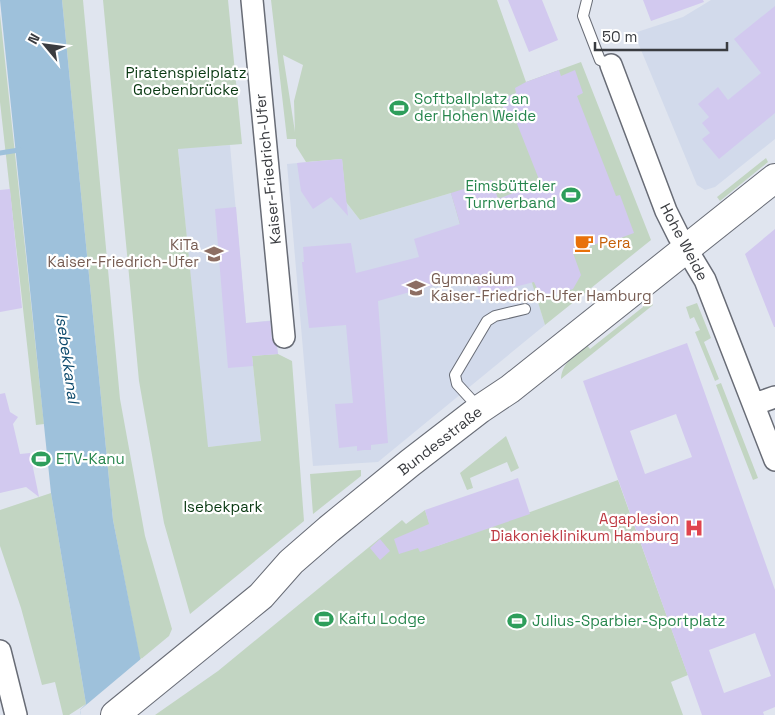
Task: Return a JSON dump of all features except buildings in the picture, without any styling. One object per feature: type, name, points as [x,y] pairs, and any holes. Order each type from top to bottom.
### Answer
[{"type":"street","name":"Kaiser-Friedrich-Ufer","points":[[252,0],[284,337]]},
{"type":"street","name":"Hohe Weide","points":[[611,66],[666,211],[705,280],[775,460]]},
{"type":"street","name":"Bundesstraße","points":[[115,715],[261,596],[305,548],[480,409],[524,378],[775,178]]},
{"type":"street","points":[[754,404],[775,397]]},
{"type":"street","points":[[0,651],[16,715]]},
{"type":"lane","name":"Hohe Weide","points":[[587,0],[583,16],[600,60],[611,66]]},
{"type":"lane","points":[[480,409],[457,384],[455,375],[487,321],[496,316],[525,309]]},
{"type":"shaded area","points":[[711,0],[775,0],[775,139],[715,187],[705,190],[697,185],[634,33],[683,17]]},
{"type":"shaded area","name":"KiTa Kaiser-Friedrich-Ufer","points":[[230,145],[246,323],[275,320],[278,354],[252,356],[261,442],[207,447],[178,148]]},
{"type":"shaded area","name":"Gymnasium Kaiser-Friedrich-Ufer Hamburg","points":[[342,159],[346,202],[360,220],[451,193],[518,237],[545,325],[378,462],[313,466],[287,164]]},
{"type":"green space","points":[[62,0],[83,0],[120,399],[145,536],[172,629],[169,636],[140,660],[113,520]]},
{"type":"green space","name":"Isebekpark","points":[[103,0],[228,0],[242,144],[178,149],[208,447],[261,441],[252,356],[278,354],[292,361],[304,521],[190,614],[164,523],[139,381]]},
{"type":"green space","name":"Softballplatz an der Hohen Weide","points":[[271,0],[497,0],[526,82],[581,62],[651,240],[545,325],[518,238],[468,252],[451,193],[360,220],[346,202],[342,159],[306,162],[296,146],[296,139],[287,139]],"holes":[[[283,55],[303,65],[294,101],[295,132]]]},
{"type":"green space","points":[[0,14],[44,424],[36,425],[0,102]]},
{"type":"green space","points":[[766,158],[768,162],[720,201],[717,197]]},
{"type":"green space","points":[[647,297],[653,305],[561,379],[564,368],[570,359],[587,345],[590,349],[643,307],[644,299]]},
{"type":"green space","points":[[697,303],[711,338],[704,342],[719,379],[715,381],[695,332],[700,330],[694,317],[690,319],[686,307]]},
{"type":"green space","points":[[721,383],[758,478],[753,480],[716,385]]},
{"type":"green space","points":[[506,436],[519,468],[511,472],[507,462],[470,478],[473,488],[467,490],[460,473]]},
{"type":"green space","points":[[361,470],[361,476],[313,514],[310,474]]},
{"type":"green space","name":"Julius-Sparbier-Sportplatz","points":[[618,480],[688,675],[671,682],[683,715],[155,715],[218,671],[402,520],[406,524],[425,510],[437,546]]},
{"type":"green space","points":[[51,493],[86,704],[69,715],[63,715],[55,682],[42,685],[21,608],[0,546],[0,510]]},
{"type":"water","name":"Isebekkanal","points":[[0,0],[62,0],[113,520],[146,688],[81,715],[80,710],[86,704],[51,493]]},
{"type":"pier","points":[[142,658],[154,715],[81,715],[80,710]]},
{"type":"waterway","points":[[0,153],[19,150]]},
{"type":"place","name":"Softballplatz an der Hohen Weide","points":[[399,108]]},
{"type":"place","name":"Eimsbütteler Turnverband","points":[[571,195]]},
{"type":"place","name":"Pera","points":[[584,243]]},
{"type":"place","name":"KiTa Kaiser-Friedrich-Ufer","points":[[214,254]]},
{"type":"place","name":"Gymnasium Kaiser-Friedrich-Ufer Hamburg","points":[[416,288]]},
{"type":"place","name":"ETV-Kanu","points":[[41,459]]},
{"type":"place","name":"Agaplesion Diakonieklinikum Hamburg","points":[[694,528]]},
{"type":"place","name":"Kaifu Lodge","points":[[324,619]]},
{"type":"place","name":"Julius-Sparbier-Sportplatz","points":[[517,621]]},
{"type":"park label","name":"Piratenspielplatz Goebenbrücke","points":[[186,82]]}]
